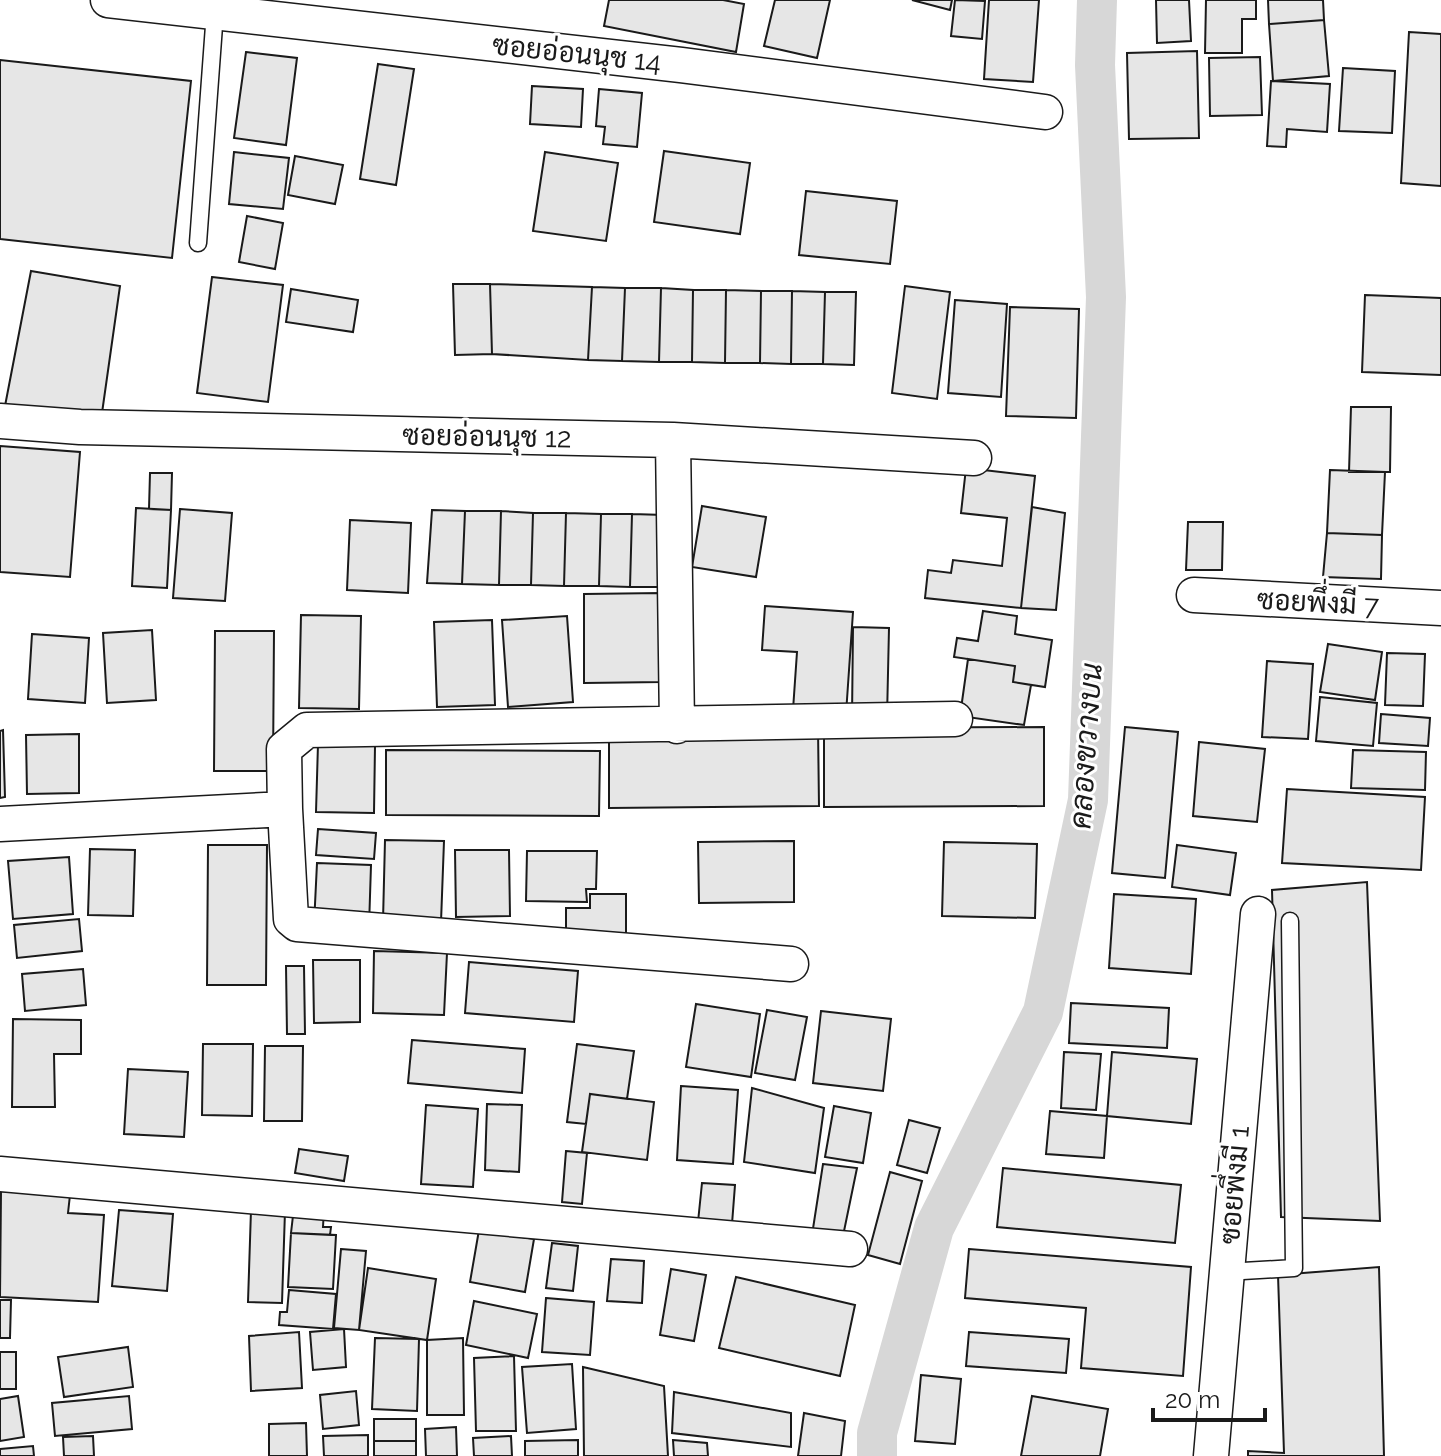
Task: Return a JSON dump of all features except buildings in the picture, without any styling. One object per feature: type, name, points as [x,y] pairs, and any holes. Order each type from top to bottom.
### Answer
[{"type":"street","name":"ซอยอ่อนนุช 14","points":[[108,0],[681,65],[1045,112]]},
{"type":"street","name":"ซอยอ่อนนุช 12","points":[[0,421],[80,427],[673,440],[974,458]]},
{"type":"street","points":[[673,440],[677,726]]},
{"type":"street","name":"ซอยพึ่งมี 7","points":[[1194,595],[1441,608]]},
{"type":"street","points":[[791,964],[297,924],[291,919],[284,749],[307,730],[955,719]]},
{"type":"street","points":[[0,824],[285,809]]},
{"type":"street","name":"ซอยพึ่งมี 1","points":[[1211,1456],[1226,1272],[1274,917]]},
{"type":"street","points":[[0,1174],[850,1249]]},
{"type":"lane","points":[[198,243],[215,12]]},
{"type":"lane","points":[[1226,1272],[1294,1268],[1274,917]]},
{"type":"waterway","name":"คลองขวางบน","points":[[877,1456],[877,1433],[934,1228],[1043,1012],[1088,800],[1106,297],[1095,65],[1097,0]]}]
